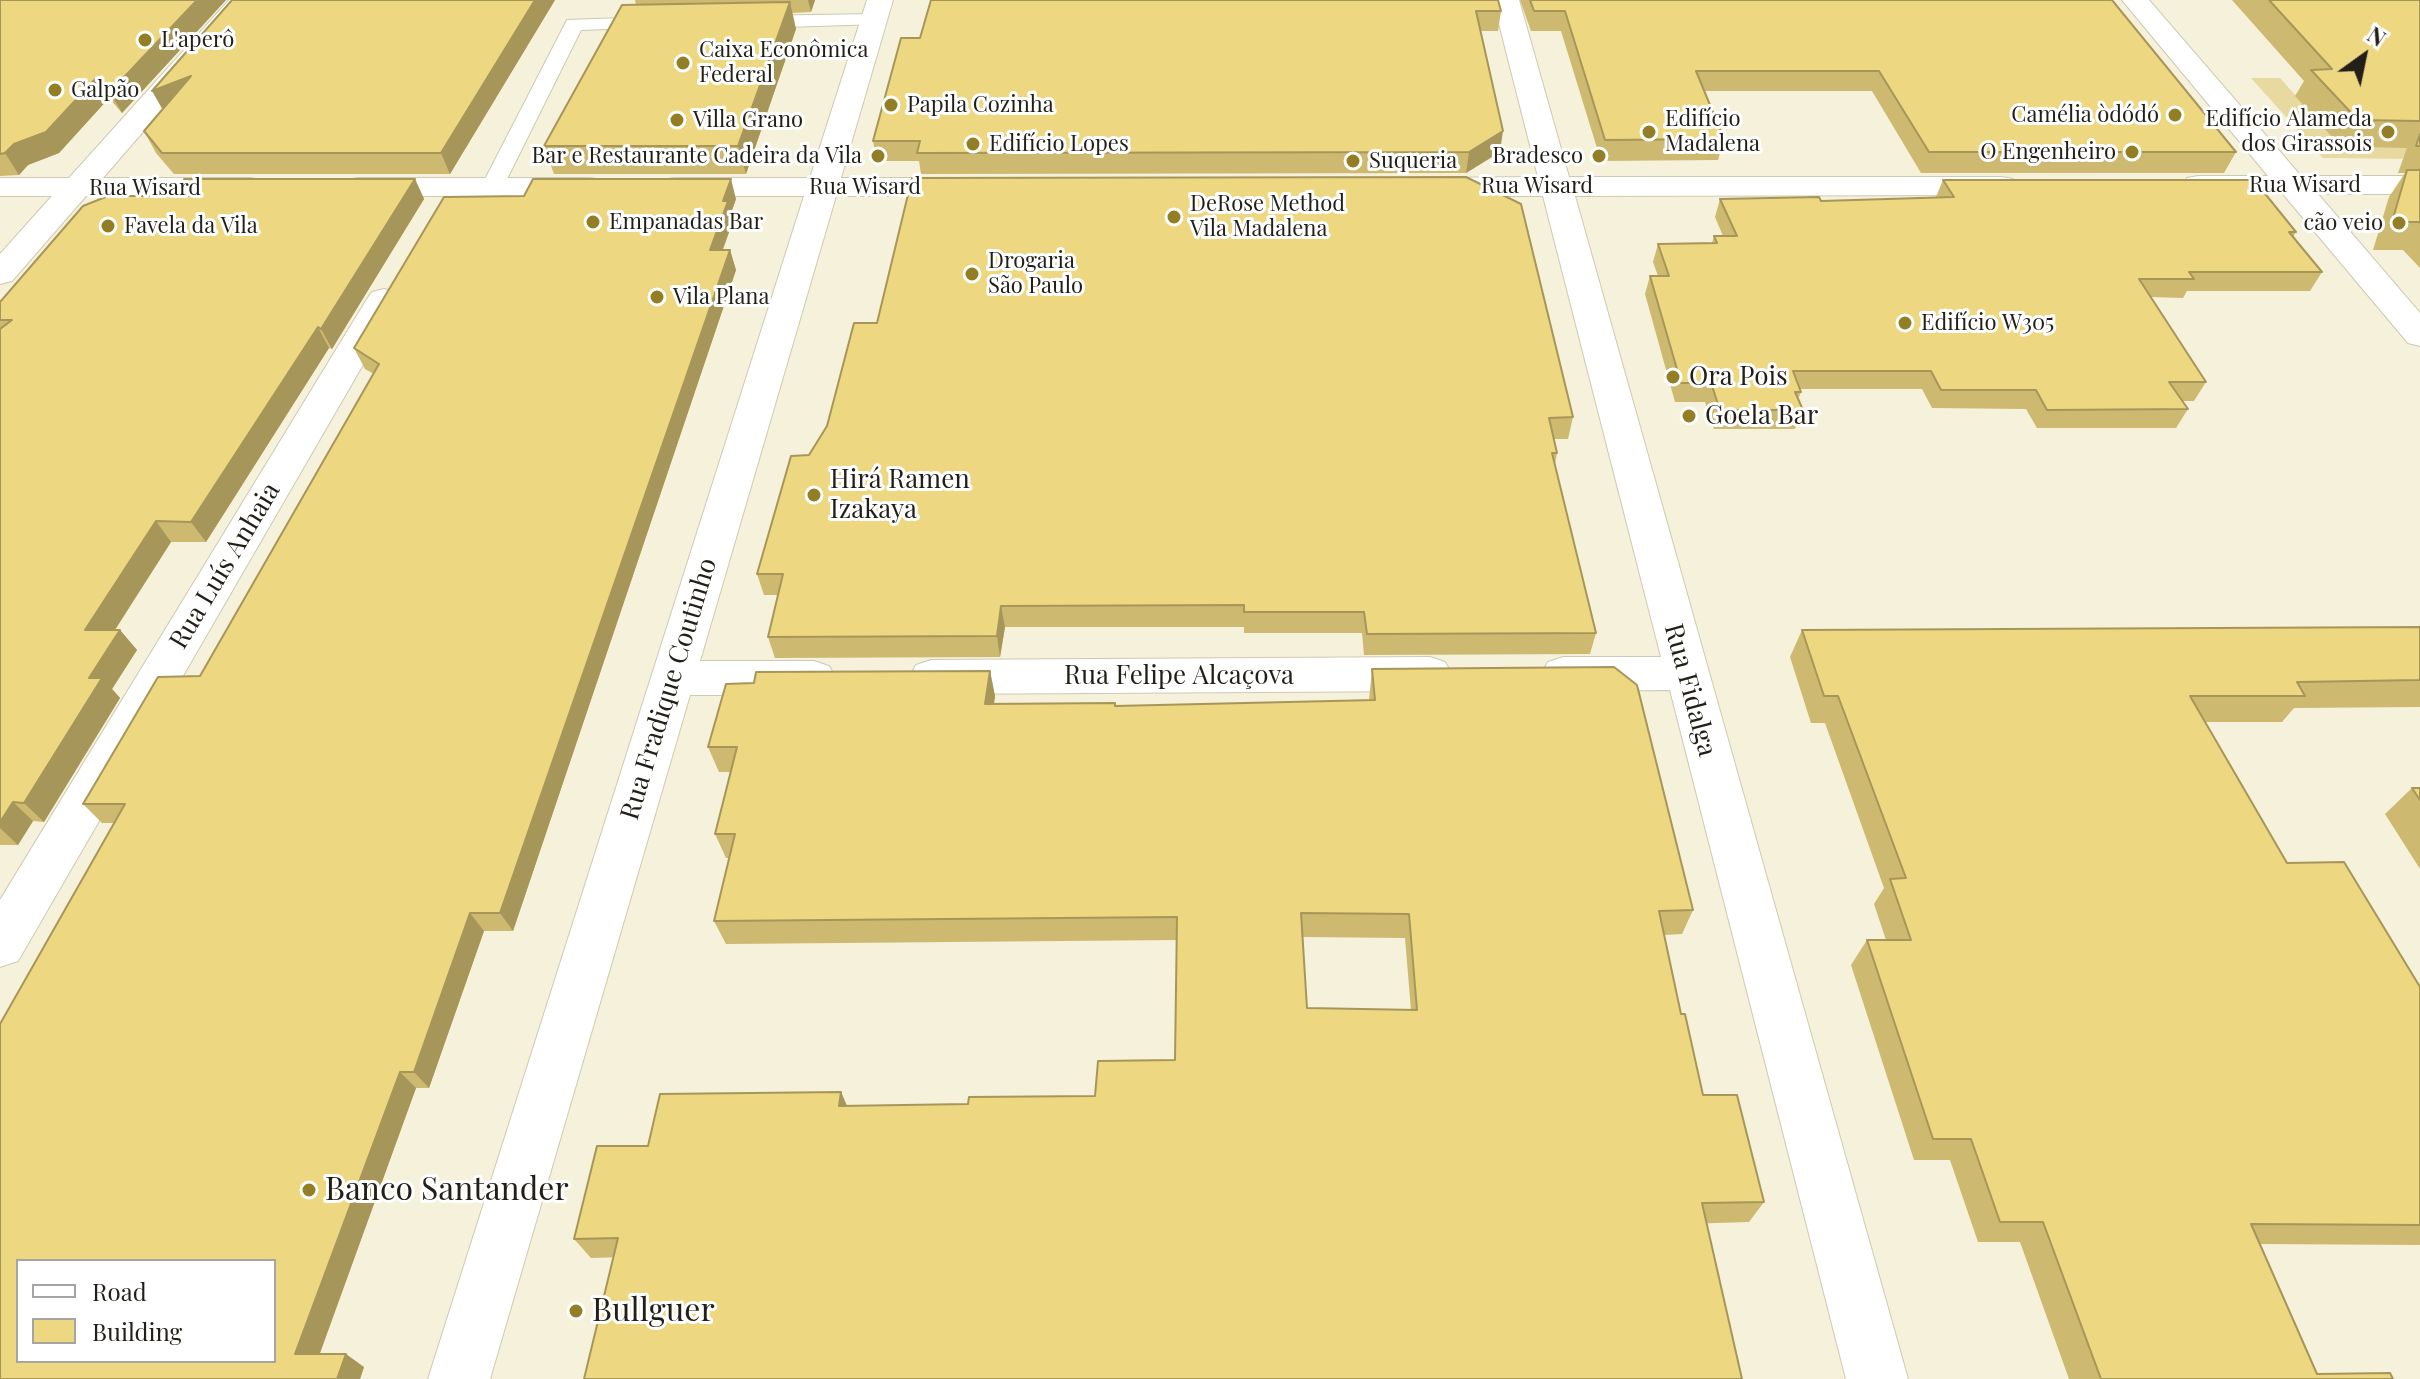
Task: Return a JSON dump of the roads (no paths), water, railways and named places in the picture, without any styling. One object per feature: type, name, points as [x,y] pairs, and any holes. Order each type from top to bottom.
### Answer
[{"type":"street","points":[[0,274],[244,0]]},
{"type":"street","name":"Rua Fidalga","points":[[1506,0],[1877,1379]]},
{"type":"street","points":[[2135,0],[2420,335]]},
{"type":"street","name":"Rua Fradique Coutinho","points":[[459,1379],[877,10]]},
{"type":"street","name":"Rua Wisard","points":[[2165,185],[2420,185]]},
{"type":"street","name":"Rua Wisard","points":[[1404,187],[2024,186]]},
{"type":"street","name":"Rua Wisard","points":[[0,187],[275,187]]},
{"type":"street","name":"Rua Wisard","points":[[323,187],[441,203],[492,187],[1007,187]]},
{"type":"street","name":"Rua Luís Anhaia","points":[[0,945],[401,270]]},
{"type":"street","points":[[1527,674],[1686,673]]},
{"type":"street","name":"Rua Felipe Alcaçova","points":[[894,677],[1464,674]]},
{"type":"street","points":[[672,678],[846,678]]},
{"type":"lane","points":[[732,22],[877,10]]},
{"type":"lane","points":[[492,187],[574,24],[669,23]]},
{"type":"place","name":"L'aperô","points":[[145,40]]},
{"type":"place","name":"Caixa Econômica Federal","points":[[683,63]]},
{"type":"place","name":"Galpão","points":[[55,90]]},
{"type":"place","name":"Papila Cozinha","points":[[891,105]]},
{"type":"place","name":"Camélia òdódó","points":[[2175,115]]},
{"type":"place","name":"Villa Grano","points":[[677,120]]},
{"type":"place","name":"Edifício Madalena","points":[[1649,132]]},
{"type":"place","name":"Edifício Alameda dos Girassois","points":[[2388,132]]},
{"type":"place","name":"Edifício Lopes","points":[[973,144]]},
{"type":"place","name":"O Engenheiro","points":[[2132,152]]},
{"type":"place","name":"Bar e Restaurante Cadeira da Vila","points":[[878,156]]},
{"type":"place","name":"Bradesco","points":[[1599,156]]},
{"type":"place","name":"Suqueria","points":[[1353,161]]},
{"type":"place","name":"DeRose Method Vila Madalena","points":[[1174,217]]},
{"type":"place","name":"Empanadas Bar","points":[[593,222]]},
{"type":"place","name":"cão veio","points":[[2399,223]]},
{"type":"place","name":"Favela da Vila","points":[[108,226]]},
{"type":"place","name":"Drogaria São Paulo","points":[[972,274]]},
{"type":"place","name":"Vila Plana","points":[[657,297]]},
{"type":"place","name":"Edifício W305","points":[[1905,323]]},
{"type":"place","name":"Ora Pois","points":[[1673,377]]},
{"type":"place","name":"Goela Bar","points":[[1689,416]]},
{"type":"place","name":"Hirá Ramen Izakaya","points":[[814,495]]},
{"type":"place","name":"Banco Santander","points":[[309,1190]]},
{"type":"place","name":"Bullguer","points":[[576,1311]]}]
